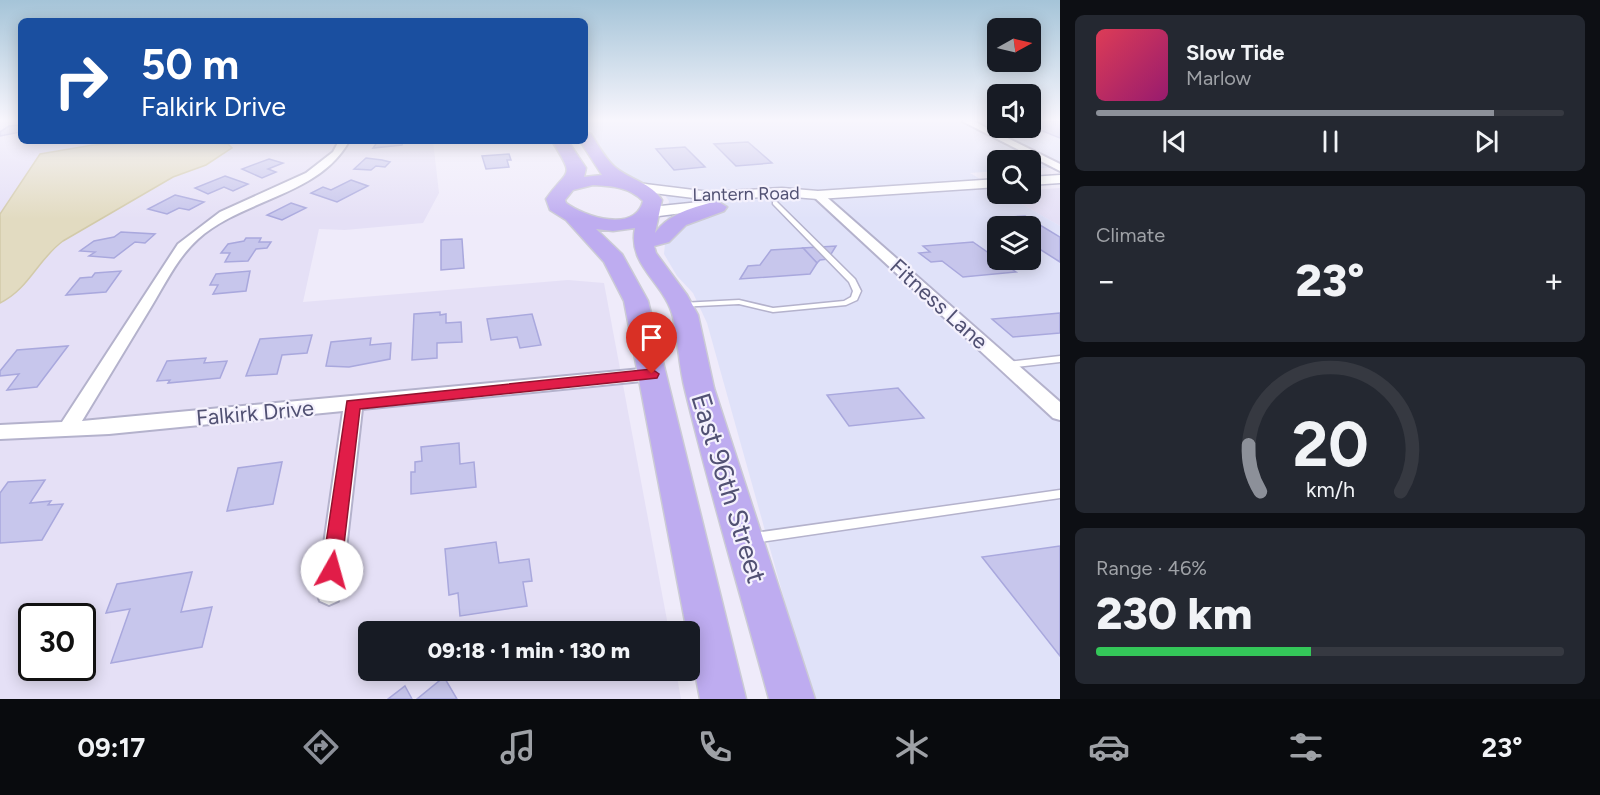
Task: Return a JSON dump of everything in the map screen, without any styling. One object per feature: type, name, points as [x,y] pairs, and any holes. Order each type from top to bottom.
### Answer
[{"type":"main road","points":[[567,186],[578,168],[568,154]]},
{"type":"main road","points":[[596,154],[607,170],[631,184]]},
{"type":"main road","points":[[567,186],[594,180],[631,184]]},
{"type":"main road","name":"East 96th Street","points":[[631,184],[653,200],[647,223],[650,263],[681,305],[689,331],[699,388],[792,699]]},
{"type":"main road","name":"East 96th Street","points":[[567,186],[555,199],[557,206],[575,219],[614,259],[636,301],[723,699]]},
{"type":"main road","points":[[575,219],[616,225],[638,220],[647,223],[662,238],[670,226],[684,217],[717,207]]},
{"type":"street","points":[[67,430],[177,253],[189,239],[222,216],[318,169],[336,154]]},
{"type":"street","points":[[1031,154],[1060,168]]},
{"type":"street","points":[[1041,180],[1060,179]]},
{"type":"street","name":"Lantern Road","points":[[631,184],[702,196],[800,191],[818,195],[987,184]]},
{"type":"street","name":"Lantern Road","points":[[647,223],[706,206],[810,200],[818,195]]},
{"type":"street","name":"Fitness Lane","points":[[818,195],[1060,413]]},
{"type":"street","name":"Falkirk Drive","points":[[0,432],[67,430],[353,405],[652,374]]},
{"type":"street","points":[[329,593],[353,405]]},
{"type":"lane","points":[[681,305],[740,302],[773,310],[846,303],[854,298],[857,291],[852,281],[775,203]]},
{"type":"lane","points":[[1007,365],[1060,359]]},
{"type":"lane","points":[[745,540],[1060,494]]},
{"type":"shaded area","points":[[0,154],[434,154],[439,193],[423,223],[345,230],[319,229],[303,302],[568,280],[604,283],[667,621],[358,621],[358,681],[678,681],[681,699],[0,699]]},
{"type":"shaded area","points":[[40,154],[223,154],[206,165],[173,177],[63,241],[54,248],[19,290],[0,303],[0,214]]},
{"type":"shaded area","points":[[604,154],[987,154],[987,172],[970,173],[987,183],[987,204],[1022,204],[1060,226],[1060,699],[812,699],[707,323],[693,293],[677,276],[664,254],[669,201],[664,194],[618,171]]},
{"type":"shaded area","points":[[1041,154],[1060,154],[1060,167],[1041,168]]},
{"type":"shaded area","points":[[1060,188],[1060,226],[1022,204],[1041,204],[1041,189]]},
{"type":"building","points":[[509,154],[511,160],[507,160],[509,167],[486,169],[482,156]]},
{"type":"building","points":[[660,154],[692,154],[705,167],[674,170]]},
{"type":"building","points":[[724,154],[761,154],[772,163],[736,166]]},
{"type":"building","points":[[366,158],[390,162],[385,167],[376,166],[371,170],[354,169]]},
{"type":"building","points":[[269,159],[283,163],[268,169],[276,172],[262,178],[242,169]]},
{"type":"building","points":[[225,176],[248,184],[233,191],[224,187],[208,194],[195,188]]},
{"type":"building","points":[[351,180],[368,186],[337,202],[311,193],[323,187],[331,190]]},
{"type":"building","points":[[175,195],[204,202],[189,210],[179,208],[167,214],[148,209]]},
{"type":"building","points":[[291,203],[306,208],[282,220],[267,215]]},
{"type":"building","points":[[1041,226],[1060,237],[1060,262],[1041,250]]},
{"type":"building","points":[[121,232],[155,234],[145,243],[135,242],[114,258],[89,256],[95,252],[80,251],[94,241],[114,237]]},
{"type":"building","points":[[246,238],[261,238],[259,242],[271,242],[267,248],[256,249],[248,261],[225,262],[230,253],[221,253],[228,244],[244,241]]},
{"type":"building","points":[[462,239],[464,268],[441,270],[441,240]]},
{"type":"building","points":[[973,242],[987,252],[987,270],[1016,272],[963,277],[942,261],[931,262],[919,253],[930,252],[923,246]]},
{"type":"building","points":[[836,246],[828,259],[817,263],[803,248]]},
{"type":"building","points":[[803,248],[817,263],[810,274],[740,279],[748,266],[760,265],[771,250]]},
{"type":"building","points":[[121,271],[106,292],[66,295],[80,278],[92,277],[95,273]]},
{"type":"building","points":[[250,271],[246,291],[213,294],[218,285],[210,285],[216,274]]},
{"type":"building","points":[[440,312],[440,315],[446,314],[446,323],[461,322],[462,342],[437,343],[437,358],[412,360],[414,314]]},
{"type":"building","points":[[1060,313],[1060,333],[1013,337],[992,319]]},
{"type":"building","points":[[532,314],[541,345],[520,348],[517,337],[491,340],[487,319]]},
{"type":"building","points":[[312,335],[307,353],[282,355],[277,374],[246,376],[260,339]]},
{"type":"building","points":[[371,338],[370,345],[391,343],[390,359],[349,367],[326,366],[331,342]]},
{"type":"building","points":[[68,346],[37,387],[7,390],[19,374],[0,376],[0,371],[17,350]]},
{"type":"building","points":[[206,358],[204,363],[227,361],[220,378],[168,383],[170,380],[157,381],[167,361]]},
{"type":"building","points":[[898,388],[924,418],[849,426],[827,395]]},
{"type":"building","points":[[459,443],[460,464],[474,462],[476,487],[411,494],[411,472],[415,472],[415,462],[422,461],[421,447]]},
{"type":"building","points":[[282,462],[273,504],[227,511],[238,468]]},
{"type":"building","points":[[45,480],[30,503],[51,501],[48,505],[63,504],[42,540],[0,543],[0,493],[8,482]]},
{"type":"building","points":[[496,542],[499,563],[529,559],[532,581],[523,582],[527,606],[460,616],[458,593],[449,595],[445,549]]},
{"type":"building","points":[[1060,546],[1060,656],[982,557]]},
{"type":"building","points":[[192,572],[181,612],[212,607],[202,647],[111,663],[130,609],[106,613],[117,584]]},
{"type":"building","points":[[439,681],[446,681],[457,699],[417,699]]},
{"type":"building","points":[[405,686],[412,699],[388,699]]},
{"type":"route","points":[[332,570],[353,405],[652,374]]}]
